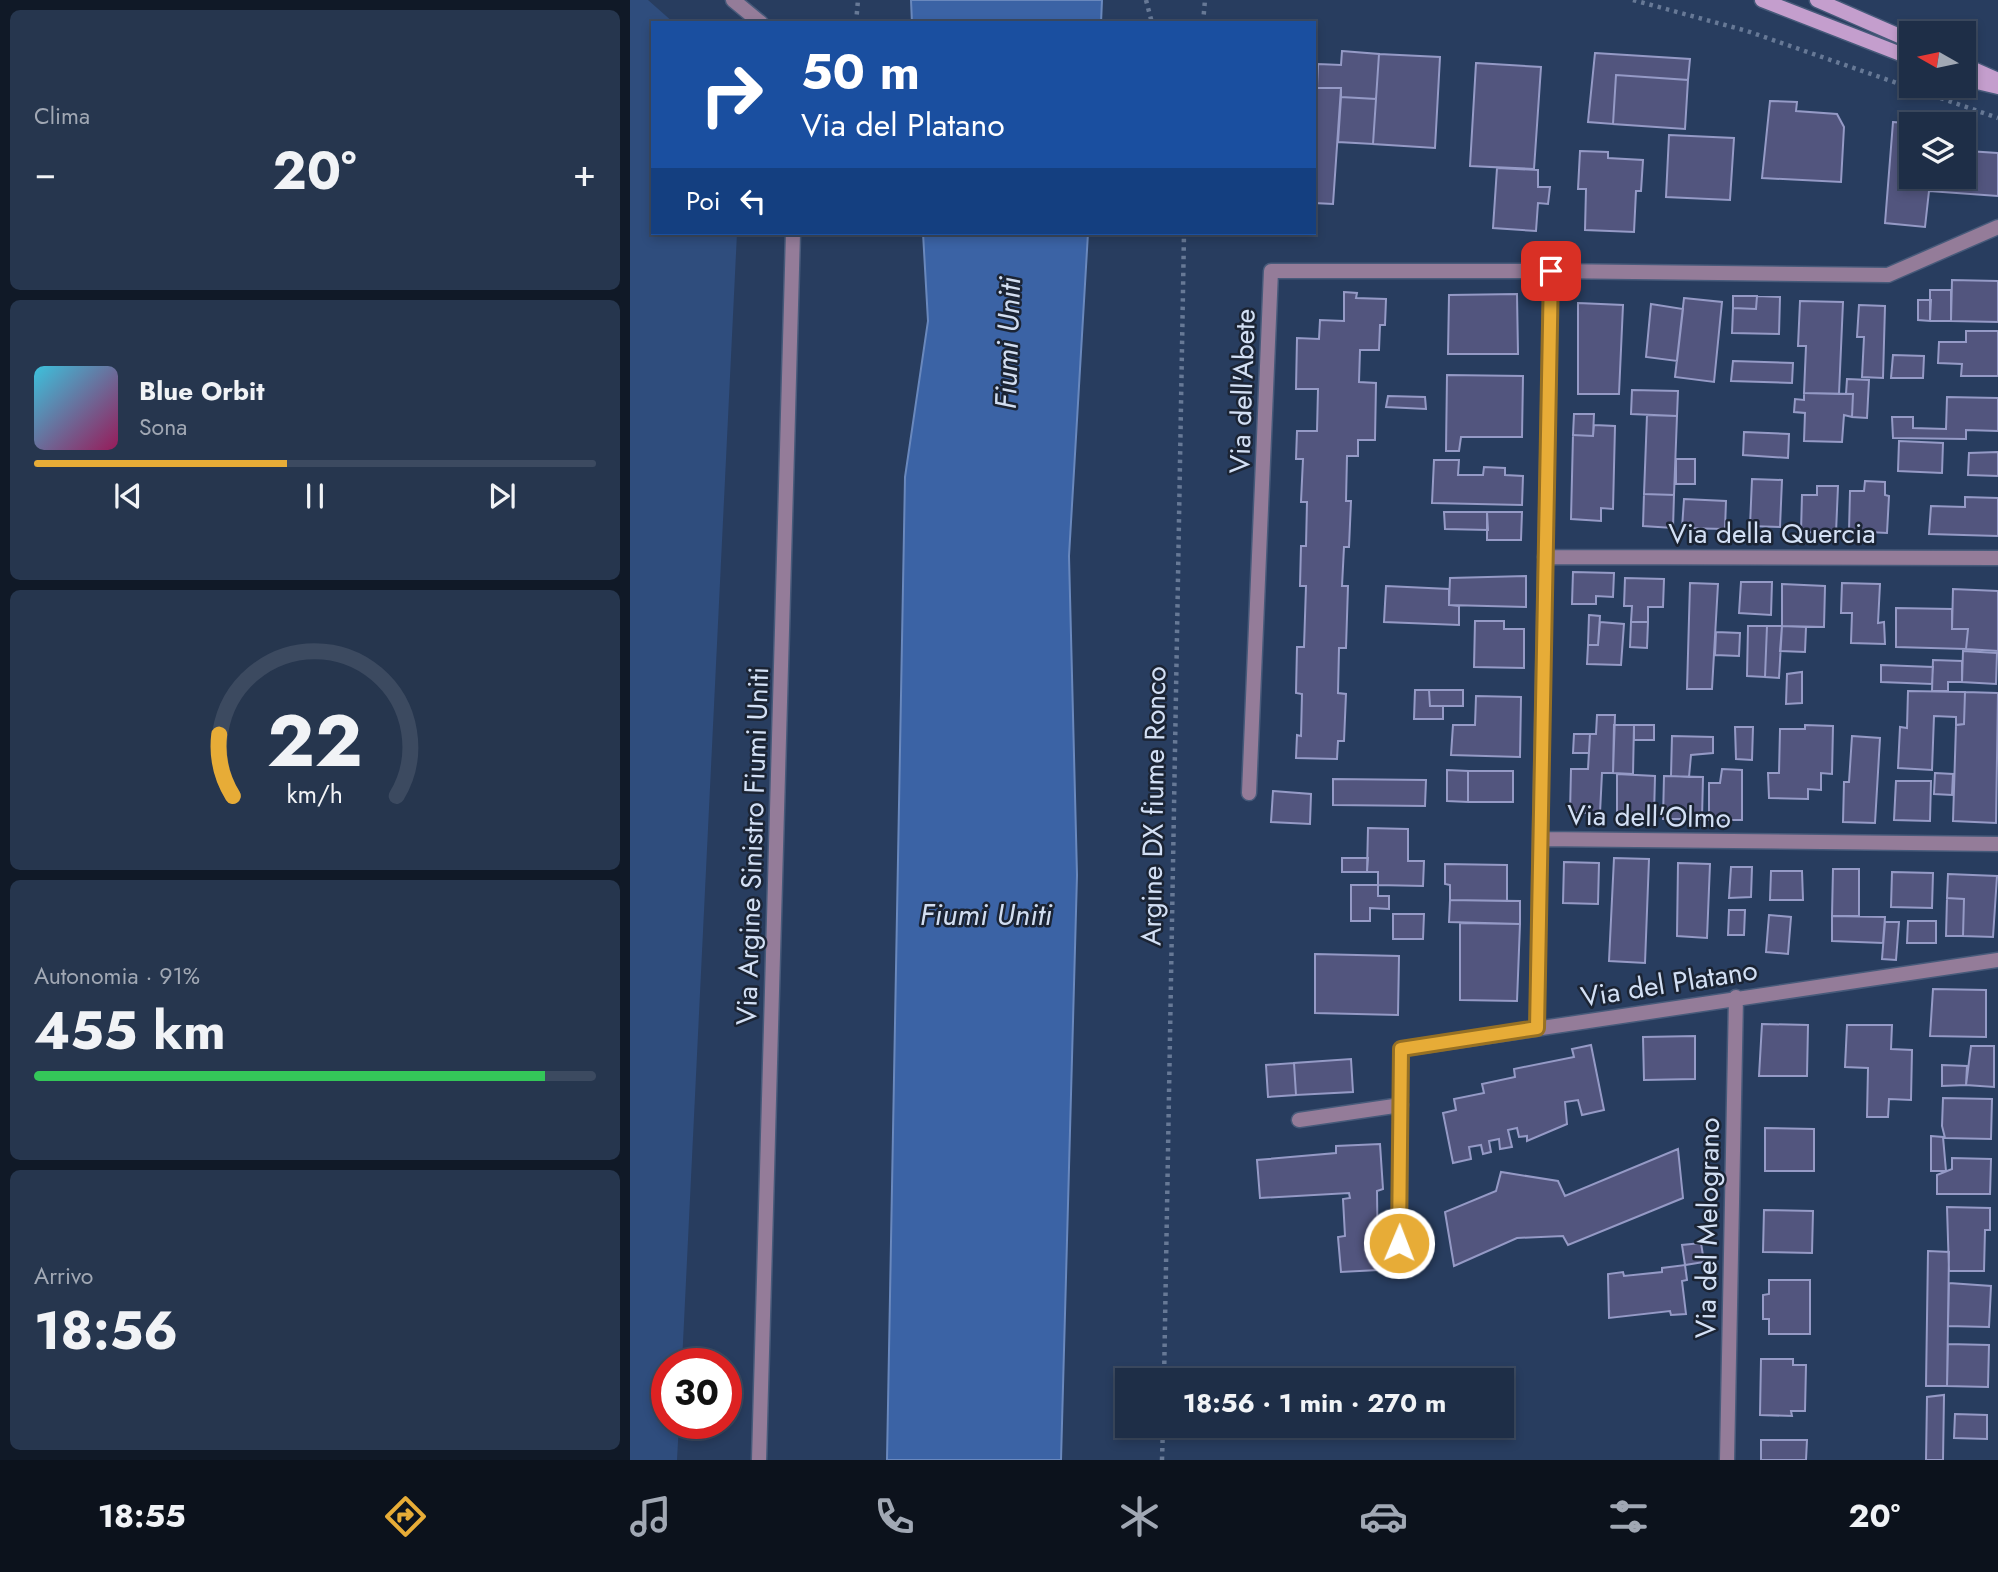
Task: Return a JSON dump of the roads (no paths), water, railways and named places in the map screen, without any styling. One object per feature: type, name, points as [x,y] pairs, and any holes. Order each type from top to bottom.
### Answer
[{"type":"main road","points":[[1762,0],[1899,53]]},
{"type":"main road","points":[[1817,0],[1899,36]]},
{"type":"main road","points":[[1976,70],[1998,80]]},
{"type":"main road","points":[[1976,82],[1998,87]]},
{"type":"street","points":[[733,0],[759,21]]},
{"type":"street","name":"Via dell'Abete","points":[[1250,793],[1271,271],[1888,275],[1998,227]]},
{"type":"street","name":"Via Argine Sinistro Fiumi Uniti","points":[[759,1460],[793,235]]},
{"type":"street","points":[[1545,557],[1551,271]]},
{"type":"street","name":"Via della Quercia","points":[[1545,557],[1998,558]]},
{"type":"street","name":"Via dell'Olmo","points":[[1545,557],[1540,839],[1998,844]]},
{"type":"street","points":[[1537,1028],[1540,839]]},
{"type":"street","name":"Via del Platano","points":[[1399,1271],[1401,1049],[1998,960]]},
{"type":"street","name":"Via del Melograno","points":[[1727,1460],[1736,997]]},
{"type":"street","points":[[1299,1120],[1401,1105]]},
{"type":"water","points":[[911,0],[1102,0],[1101,21],[912,21]]},
{"type":"water","name":"Fiumi Uniti","points":[[923,235],[1088,235],[1069,556],[1077,875],[1061,1460],[887,1460],[905,477],[928,321]]}]
